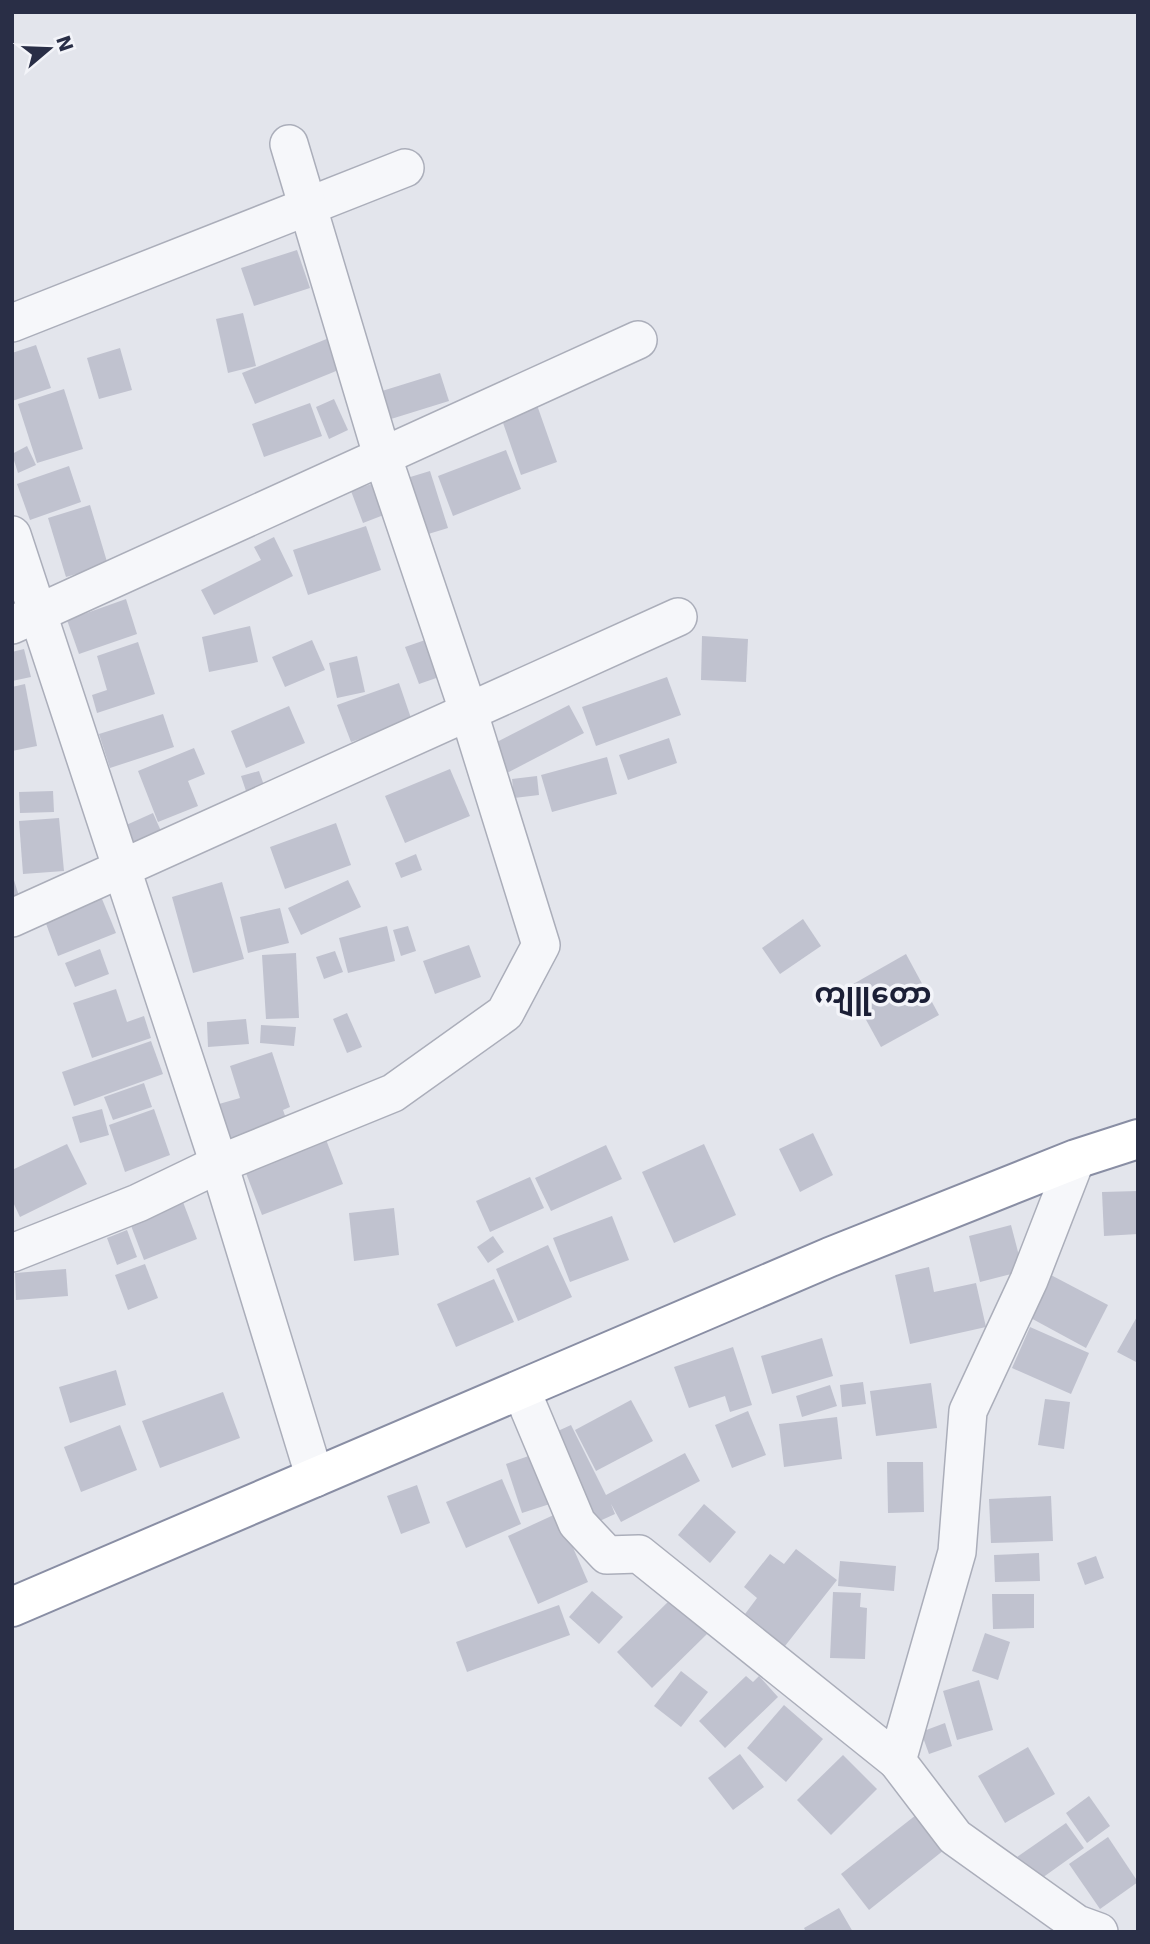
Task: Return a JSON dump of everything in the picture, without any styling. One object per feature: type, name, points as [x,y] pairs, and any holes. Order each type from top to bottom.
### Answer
[{"type":"highway","points":[[12,1608],[522,1392],[830,1257],[1076,1159],[1138,1139]]},
{"type":"street","points":[[12,1252],[138,1203],[219,1164],[393,1093],[505,1013],[541,945],[468,710],[382,455],[289,144]]},
{"type":"street","points":[[12,323],[308,209],[405,168]]},
{"type":"street","points":[[25,620],[638,340]]},
{"type":"street","points":[[12,535],[25,620],[121,868],[321,1475]]},
{"type":"street","points":[[12,918],[678,617]]},
{"type":"street","points":[[897,1761],[957,1552],[968,1411],[1029,1280],[1076,1159]]},
{"type":"street","points":[[522,1392],[576,1522],[607,1555],[639,1554],[897,1761],[955,1837],[1077,1924],[1099,1932]]},
{"type":"building","points":[[297,250],[310,288],[254,306],[241,268]]},
{"type":"building","points":[[243,313],[256,366],[228,373],[216,319]]},
{"type":"building","points":[[334,336],[346,367],[255,404],[242,373]]},
{"type":"building","points":[[36,345],[51,388],[12,401],[12,353]]},
{"type":"building","points":[[120,348],[132,390],[99,399],[87,358]]},
{"type":"building","points":[[440,373],[449,401],[391,419],[382,391]]},
{"type":"building","points":[[64,389],[83,449],[37,463],[18,404]]},
{"type":"building","points":[[334,399],[348,430],[329,439],[316,407]]},
{"type":"building","points":[[310,403],[322,436],[264,457],[252,424]]},
{"type":"building","points":[[537,405],[557,462],[521,475],[501,417]]},
{"type":"building","points":[[27,446],[36,465],[18,473],[12,454]]},
{"type":"building","points":[[506,450],[521,489],[453,516],[438,476]]},
{"type":"building","points":[[69,466],[81,502],[30,520],[17,484]]},
{"type":"building","points":[[430,471],[448,528],[425,535],[407,478]]},
{"type":"building","points":[[383,480],[394,511],[363,523],[351,491]]},
{"type":"building","points":[[90,505],[108,565],[66,577],[48,518]]},
{"type":"building","points":[[366,526],[381,570],[308,595],[293,550]]},
{"type":"building","points":[[274,537],[293,576],[214,615],[201,590],[261,560],[254,547]]},
{"type":"building","points":[[126,599],[137,634],[79,654],[67,620]]},
{"type":"building","points":[[250,626],[258,662],[209,672],[202,637]]},
{"type":"building","points":[[702,636],[748,639],[746,682],[701,680]]},
{"type":"building","points":[[431,638],[445,675],[419,684],[405,647]]},
{"type":"building","points":[[312,640],[325,670],[285,687],[272,657]]},
{"type":"building","points":[[138,642],[155,694],[97,713],[92,695],[107,690],[97,656]]},
{"type":"building","points":[[24,649],[31,677],[12,681],[12,652]]},
{"type":"building","points":[[357,656],[365,692],[337,698],[329,663]]},
{"type":"building","points":[[667,677],[681,715],[596,746],[582,707]]},
{"type":"building","points":[[399,683],[412,721],[351,742],[337,705]]},
{"type":"building","points":[[25,684],[37,746],[12,751],[12,687]]},
{"type":"building","points":[[569,705],[584,733],[503,775],[489,746]]},
{"type":"building","points":[[289,706],[305,743],[246,768],[231,731]]},
{"type":"building","points":[[163,714],[174,747],[110,768],[99,734]]},
{"type":"building","points":[[669,738],[677,763],[628,780],[619,755]]},
{"type":"building","points":[[194,748],[205,774],[188,781],[198,806],[158,822],[138,771]]},
{"type":"building","points":[[607,757],[617,794],[552,812],[541,775]]},
{"type":"building","points":[[450,769],[470,816],[405,843],[385,796]]},
{"type":"building","points":[[259,771],[267,794],[249,800],[241,776]]},
{"type":"building","points":[[537,776],[539,795],[514,798],[512,779]]},
{"type":"building","points":[[53,791],[54,812],[20,813],[19,792]]},
{"type":"building","points":[[153,813],[164,838],[135,850],[124,826]]},
{"type":"building","points":[[59,818],[64,871],[23,874],[19,821]]},
{"type":"building","points":[[336,823],[351,865],[285,889],[270,847]]},
{"type":"building","points":[[416,854],[422,870],[401,878],[395,863]]},
{"type":"building","points":[[12,874],[19,896],[12,898]]},
{"type":"building","points":[[348,880],[361,907],[301,935],[288,908]]},
{"type":"building","points":[[222,882],[244,959],[193,973],[172,897]]},
{"type":"building","points":[[102,899],[116,933],[58,956],[45,921]]},
{"type":"building","points":[[280,908],[289,943],[248,953],[240,917]]},
{"type":"building","points":[[803,919],[821,946],[780,974],[762,948]]},
{"type":"building","points":[[387,926],[395,961],[348,973],[339,938]]},
{"type":"building","points":[[408,926],[416,951],[401,956],[393,930]]},
{"type":"building","points":[[469,945],[481,977],[435,994],[423,961]]},
{"type":"building","points":[[100,949],[109,974],[75,987],[65,963]]},
{"type":"building","points":[[335,951],[343,972],[324,979],[316,957]]},
{"type":"building","points":[[296,953],[299,1018],[266,1019],[262,955]]},
{"type":"building","points":[[906,954],[939,1015],[881,1047],[848,987]]},
{"type":"building","points":[[116,989],[127,1022],[144,1016],[151,1038],[92,1058],[73,1003]]},
{"type":"building","points":[[347,1013],[362,1047],[347,1053],[333,1019]]},
{"type":"building","points":[[246,1019],[249,1044],[208,1047],[207,1022]]},
{"type":"building","points":[[261,1025],[296,1027],[294,1046],[260,1043]]},
{"type":"building","points":[[151,1041],[163,1074],[74,1106],[62,1072]]},
{"type":"building","points":[[272,1052],[290,1107],[283,1110],[288,1124],[231,1142],[219,1104],[240,1098],[230,1066]]},
{"type":"building","points":[[144,1083],[152,1107],[113,1120],[104,1097]]},
{"type":"building","points":[[102,1109],[109,1135],[80,1143],[72,1117]]},
{"type":"building","points":[[154,1109],[170,1155],[125,1172],[109,1125]]},
{"type":"building","points":[[813,1133],[833,1175],[800,1192],[779,1149]]},
{"type":"building","points":[[325,1137],[343,1184],[262,1215],[244,1168]]},
{"type":"building","points":[[67,1144],[87,1184],[20,1217],[12,1200],[12,1170]]},
{"type":"building","points":[[704,1144],[736,1215],[674,1243],[642,1172]]},
{"type":"building","points":[[606,1145],[622,1179],[551,1211],[535,1178]]},
{"type":"building","points":[[530,1177],[544,1208],[490,1232],[476,1201]]},
{"type":"building","points":[[1138,1191],[1138,1234],[1104,1236],[1102,1192]]},
{"type":"building","points":[[183,1202],[197,1239],[144,1260],[130,1223]]},
{"type":"building","points":[[394,1208],[399,1255],[354,1261],[349,1213]]},
{"type":"building","points":[[612,1216],[629,1260],[570,1282],[553,1238]]},
{"type":"building","points":[[1011,1225],[1023,1271],[980,1282],[969,1236]]},
{"type":"building","points":[[127,1230],[137,1257],[117,1265],[107,1238]]},
{"type":"building","points":[[493,1236],[504,1252],[488,1263],[477,1247]]},
{"type":"building","points":[[548,1245],[572,1297],[518,1321],[496,1269]]},
{"type":"building","points":[[145,1264],[158,1298],[128,1310],[115,1275]]},
{"type":"building","points":[[929,1267],[934,1292],[976,1283],[986,1327],[910,1344],[895,1275]]},
{"type":"building","points":[[66,1269],[68,1296],[16,1300],[15,1273]]},
{"type":"building","points":[[1049,1274],[1108,1305],[1086,1348],[1027,1316]]},
{"type":"building","points":[[494,1279],[514,1322],[456,1347],[437,1304]]},
{"type":"building","points":[[1138,1315],[1138,1363],[1117,1352]]},
{"type":"building","points":[[1030,1327],[1089,1353],[1071,1394],[1012,1368]]},
{"type":"building","points":[[822,1338],[833,1376],[772,1394],[761,1356]]},
{"type":"building","points":[[733,1347],[752,1405],[730,1412],[725,1396],[689,1408],[674,1367]]},
{"type":"building","points":[[116,1370],[126,1405],[70,1423],[59,1387]]},
{"type":"building","points":[[863,1382],[866,1404],[842,1407],[840,1385]]},
{"type":"building","points":[[931,1383],[937,1428],[876,1436],[870,1391]]},
{"type":"building","points":[[830,1385],[837,1406],[802,1417],[796,1396]]},
{"type":"building","points":[[223,1392],[240,1438],[160,1468],[142,1421]]},
{"type":"building","points":[[1045,1399],[1070,1402],[1064,1449],[1038,1445]]},
{"type":"building","points":[[631,1400],[653,1441],[596,1471],[575,1430]]},
{"type":"building","points":[[748,1411],[766,1455],[732,1468],[715,1425]]},
{"type":"building","points":[[837,1417],[842,1459],[784,1467],[779,1424]]},
{"type":"building","points":[[120,1425],[137,1470],[81,1492],[64,1447]]},
{"type":"building","points":[[571,1425],[606,1495],[685,1453],[700,1481],[621,1522],[611,1504],[615,1514],[593,1524],[549,1435]]},
{"type":"building","points":[[540,1452],[556,1502],[522,1513],[506,1464]]},
{"type":"building","points":[[887,1462],[923,1462],[924,1512],[888,1513]]},
{"type":"building","points":[[502,1479],[521,1524],[466,1548],[446,1502]]},
{"type":"building","points":[[417,1485],[430,1523],[401,1534],[387,1496]]},
{"type":"building","points":[[1051,1496],[1053,1541],[991,1543],[989,1499]]},
{"type":"building","points":[[704,1504],[736,1532],[710,1563],[678,1535]]},
{"type":"building","points":[[558,1513],[588,1582],[538,1604],[508,1536]]},
{"type":"building","points":[[796,1549],[837,1580],[785,1646],[745,1614],[757,1598],[744,1587],[770,1554],[784,1564]]},
{"type":"building","points":[[1039,1553],[1040,1581],[995,1582],[994,1555]]},
{"type":"building","points":[[1096,1556],[1104,1578],[1085,1585],[1077,1563]]},
{"type":"building","points":[[840,1561],[896,1566],[894,1591],[838,1586]]},
{"type":"building","points":[[592,1591],[623,1617],[599,1644],[569,1617]]},
{"type":"building","points":[[833,1592],[861,1593],[860,1607],[867,1608],[865,1659],[830,1658]]},
{"type":"building","points":[[992,1594],[1034,1594],[1034,1628],[993,1629]]},
{"type":"building","points":[[672,1598],[707,1634],[652,1688],[617,1652]]},
{"type":"building","points":[[559,1605],[570,1635],[467,1672],[456,1642]]},
{"type":"building","points":[[985,1633],[1010,1642],[998,1680],[972,1671]]},
{"type":"building","points":[[681,1671],[708,1692],[681,1727],[654,1706]]},
{"type":"building","points":[[746,1676],[753,1682],[759,1676],[778,1697],[725,1748],[699,1721]]},
{"type":"building","points":[[979,1680],[993,1730],[957,1740],[943,1691]]},
{"type":"building","points":[[784,1705],[823,1739],[786,1782],[747,1748]]},
{"type":"building","points":[[945,1723],[952,1746],[929,1754],[921,1732]]},
{"type":"building","points":[[1028,1747],[1055,1794],[1005,1823],[978,1776]]},
{"type":"building","points":[[740,1754],[764,1787],[733,1810],[708,1778]]},
{"type":"building","points":[[843,1755],[877,1789],[831,1835],[797,1800]]},
{"type":"building","points":[[1089,1796],[1110,1826],[1087,1843],[1066,1813]]},
{"type":"building","points":[[916,1815],[944,1850],[869,1910],[841,1874]]},
{"type":"building","points":[[1066,1823],[1084,1848],[1035,1883],[1017,1857]]},
{"type":"building","points":[[1108,1837],[1138,1882],[1100,1909],[1069,1864]]},
{"type":"building","points":[[839,1908],[853,1932],[806,1932],[804,1928]]},
{"type":"district","name":"ကျူတော","points":[[873,993]]}]
